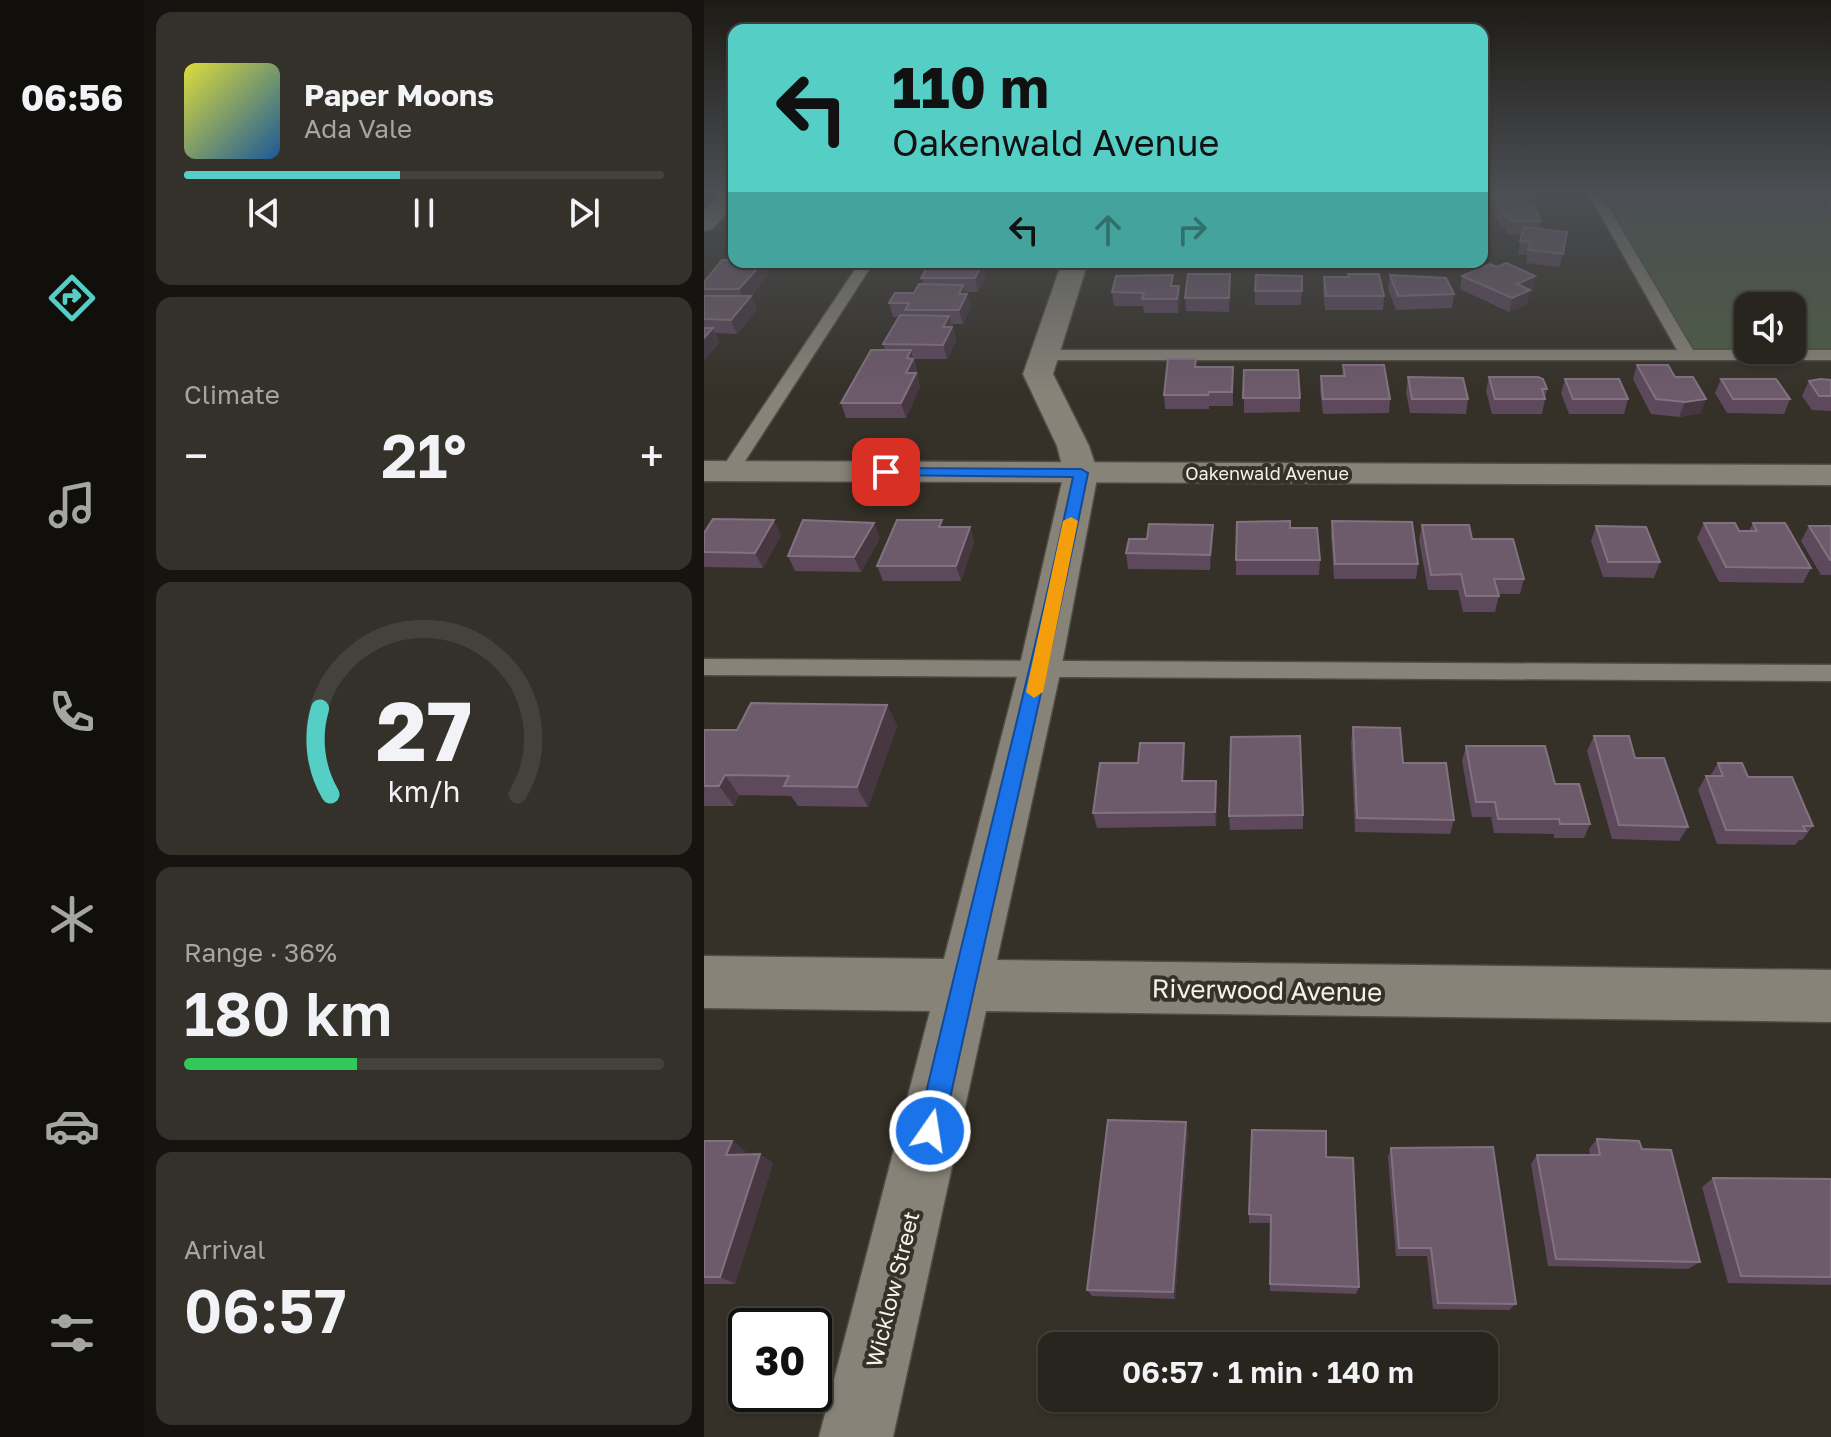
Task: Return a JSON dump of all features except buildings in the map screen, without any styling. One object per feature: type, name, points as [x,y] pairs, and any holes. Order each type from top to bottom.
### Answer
[{"type":"street","points":[[1073,268],[1038,374],[1073,446],[1081,473]]},
{"type":"street","name":"Oakenwald Avenue","points":[[717,471],[1831,475]]},
{"type":"street","name":"Wicklow Street","points":[[856,1437],[1040,669],[1081,473]]},
{"type":"street","name":"Riverwood Avenue","points":[[704,982],[1831,996]]},
{"type":"lane","points":[[1632,258],[1688,355]]},
{"type":"lane","points":[[717,471],[863,268]]},
{"type":"lane","points":[[1043,355],[1831,355]]},
{"type":"lane","points":[[704,667],[1831,673]]},
{"type":"green space","points":[[1632,258],[1831,258],[1831,355],[1806,355],[1806,292],[1734,292],[1734,355],[1688,355]]},
{"type":"slow traffic","points":[[1034,692],[1071,521]]},
{"type":"route","points":[[886,472],[1081,473],[1040,669],[979,914],[965,987],[930,1131]]}]
